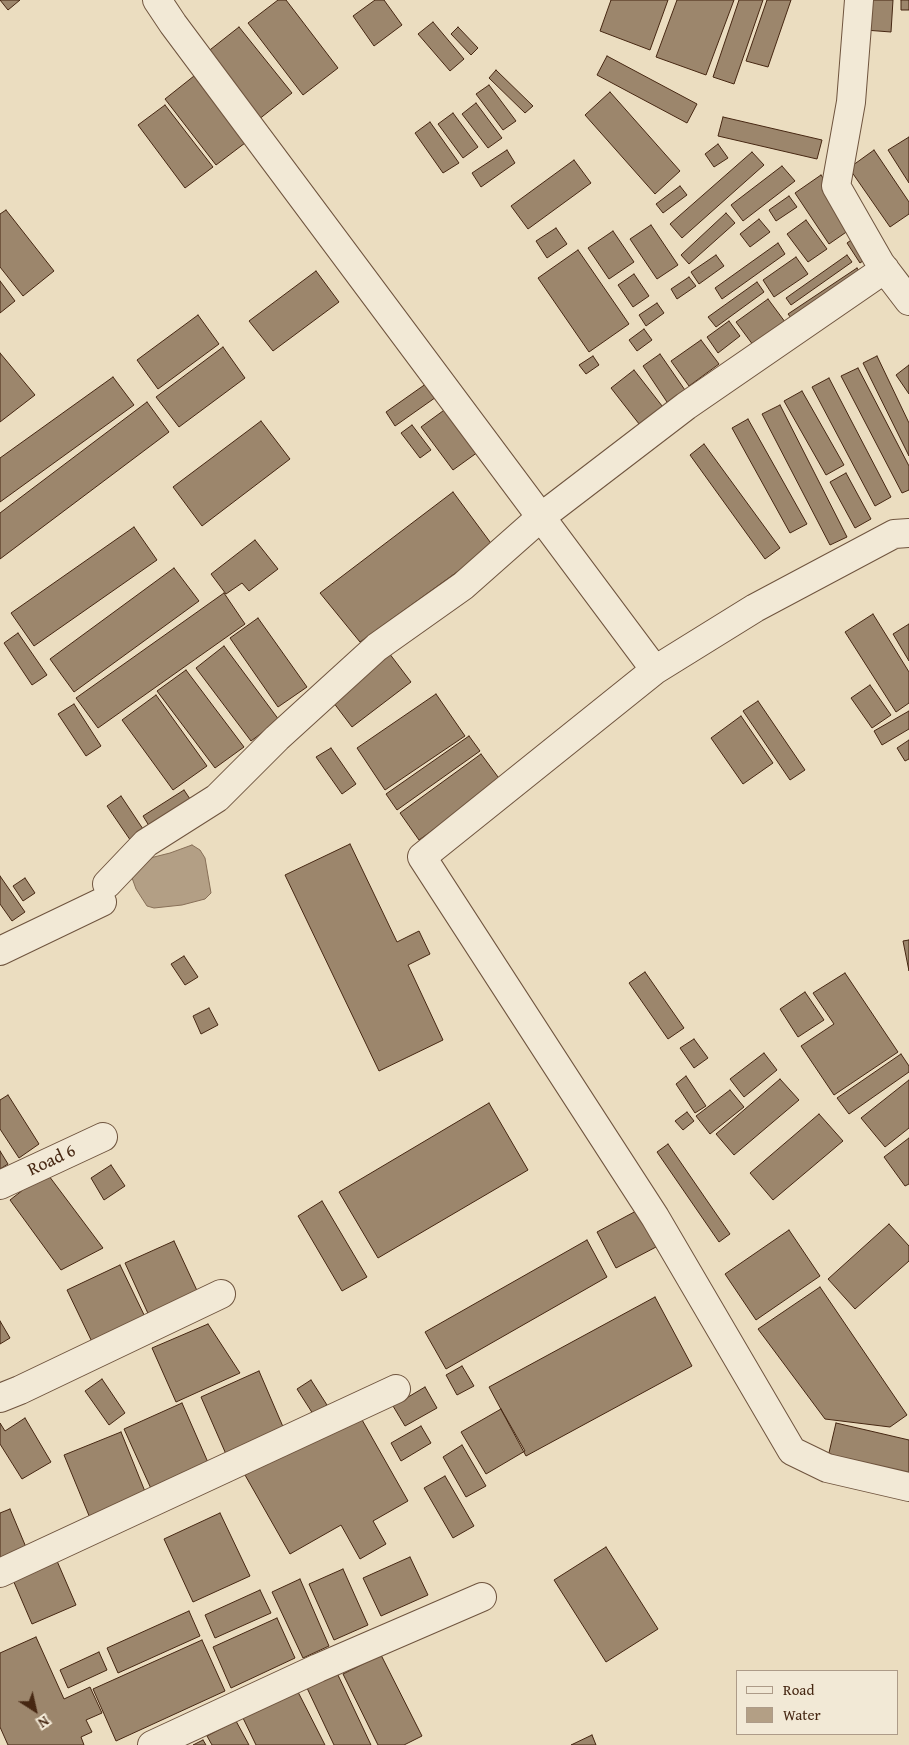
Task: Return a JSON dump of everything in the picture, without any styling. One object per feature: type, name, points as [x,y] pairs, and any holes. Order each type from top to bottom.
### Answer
[{"type":"street","points":[[157,0],[655,670]]},
{"type":"street","points":[[859,0],[850,102],[836,186],[885,269],[909,301]]},
{"type":"street","points":[[0,951],[104,893],[146,843],[217,798],[277,738],[377,647],[463,586],[541,517],[686,406],[885,269]]},
{"type":"street","points":[[909,533],[894,534],[773,598],[655,670],[422,857],[655,1217],[792,1451],[827,1468],[909,1487]]},
{"type":"street","name":"Road 6","points":[[0,1185],[103,1137]]},
{"type":"street","points":[[0,1398],[222,1294]]},
{"type":"street","points":[[0,1573],[396,1389]]},
{"type":"street","points":[[152,1745],[318,1668],[482,1598]]},
{"type":"water","points":[[192,845],[200,850],[205,858],[211,893],[205,899],[182,905],[154,908],[147,906],[136,889],[131,875],[142,860]]},
{"type":"building","points":[[0,0],[20,0],[8,10]]},
{"type":"building","points":[[278,0],[286,0],[338,68],[303,95],[248,23]]},
{"type":"building","points":[[375,0],[384,0],[402,25],[374,46],[353,16]]},
{"type":"building","points":[[611,0],[668,0],[650,50],[600,31]]},
{"type":"building","points":[[677,0],[734,0],[706,75],[656,57]]},
{"type":"building","points":[[739,0],[763,0],[734,84],[713,77]]},
{"type":"building","points":[[767,0],[791,0],[768,67],[746,61]]},
{"type":"building","points":[[868,0],[893,0],[891,32],[865,30]]},
{"type":"building","points":[[901,0],[909,0],[909,10],[901,10]]},
{"type":"building","points":[[433,22],[464,59],[450,71],[418,34]]},
{"type":"building","points":[[239,27],[292,93],[258,120],[206,53]]},
{"type":"building","points":[[458,27],[478,48],[471,55],[451,34]]},
{"type":"building","points":[[607,56],[697,104],[687,123],[597,75]]},
{"type":"building","points":[[496,70],[533,106],[525,113],[489,78]]},
{"type":"building","points":[[194,76],[245,143],[216,165],[165,99]]},
{"type":"building","points":[[489,85],[516,121],[503,130],[476,94]]},
{"type":"building","points":[[610,92],[680,171],[655,194],[585,115]]},
{"type":"building","points":[[476,103],[502,138],[488,148],[462,114]]},
{"type":"building","points":[[165,105],[213,167],[185,188],[138,125]]},
{"type":"building","points":[[453,113],[478,147],[463,158],[438,124]]},
{"type":"building","points":[[723,117],[822,140],[817,159],[718,136]]},
{"type":"building","points":[[430,122],[459,163],[443,173],[415,133]]},
{"type":"building","points":[[909,137],[909,183],[888,150]]},
{"type":"building","points":[[718,144],[728,158],[714,167],[705,154]]},
{"type":"building","points":[[507,150],[515,163],[481,187],[472,173]]},
{"type":"building","points":[[874,150],[909,202],[909,214],[890,227],[849,168]]},
{"type":"building","points":[[752,152],[764,165],[682,238],[670,224]]},
{"type":"building","points":[[574,160],[591,183],[528,229],[511,206]]},
{"type":"building","points":[[782,166],[795,181],[743,221],[731,205]]},
{"type":"building","points":[[821,175],[855,226],[829,244],[795,193]]},
{"type":"building","points":[[680,186],[687,195],[663,213],[656,204]]},
{"type":"building","points":[[789,196],[797,207],[776,221],[769,210]]},
{"type":"building","points":[[6,210],[54,271],[23,296],[0,267],[0,214]]},
{"type":"building","points":[[726,213],[735,223],[689,264],[681,255]]},
{"type":"building","points":[[759,219],[770,232],[750,247],[740,234]]},
{"type":"building","points":[[806,220],[827,249],[808,262],[787,234]]},
{"type":"building","points":[[651,225],[678,265],[657,279],[630,239]]},
{"type":"building","points":[[556,228],[567,244],[547,258],[536,241]]},
{"type":"building","points":[[613,231],[634,262],[609,279],[588,248]]},
{"type":"building","points":[[857,236],[870,256],[860,263],[847,243]]},
{"type":"building","points":[[778,243],[785,254],[722,299],[715,288]]},
{"type":"building","points":[[578,250],[629,324],[589,352],[538,278]]},
{"type":"building","points":[[716,255],[724,266],[699,284],[691,272]]},
{"type":"building","points":[[847,255],[852,262],[791,305],[786,298]]},
{"type":"building","points":[[796,257],[808,274],[774,297],[763,280]]},
{"type":"building","points":[[857,268],[864,278],[795,323],[788,314]]},
{"type":"building","points":[[316,271],[339,302],[273,351],[249,321]]},
{"type":"building","points":[[634,274],[649,296],[633,307],[618,285]]},
{"type":"building","points":[[689,277],[696,286],[677,299],[671,289]]},
{"type":"building","points":[[0,281],[15,301],[0,313]]},
{"type":"building","points":[[757,282],[764,292],[716,327],[708,317]]},
{"type":"building","points":[[768,299],[791,330],[759,353],[736,322]]},
{"type":"building","points":[[657,303],[664,313],[646,326],[639,315]]},
{"type":"building","points":[[198,315],[219,344],[158,389],[137,360]]},
{"type":"building","points":[[729,321],[740,336],[718,353],[707,337]]},
{"type":"building","points":[[644,329],[652,340],[637,351],[629,340]]},
{"type":"building","points":[[701,340],[719,364],[689,386],[671,361]]},
{"type":"building","points":[[223,347],[245,378],[179,427],[156,397]]},
{"type":"building","points":[[0,353],[35,395],[0,422]]},
{"type":"building","points":[[660,354],[687,393],[669,405],[643,366]]},
{"type":"building","points":[[593,356],[599,365],[586,374],[579,365]]},
{"type":"building","points":[[877,356],[909,423],[909,456],[863,363]]},
{"type":"building","points":[[909,365],[909,394],[896,375]]},
{"type":"building","points":[[858,368],[909,466],[909,490],[902,493],[841,376]]},
{"type":"building","points":[[634,370],[666,411],[643,429],[611,388]]},
{"type":"building","points":[[113,377],[134,405],[0,502],[0,458]]},
{"type":"building","points":[[829,378],[891,497],[875,506],[812,387]]},
{"type":"building","points":[[430,381],[439,395],[395,426],[386,412]]},
{"type":"building","points":[[802,391],[844,465],[826,475],[784,401]]},
{"type":"building","points":[[147,402],[169,432],[0,559],[0,513]]},
{"type":"building","points":[[780,405],[847,537],[830,545],[762,414]]},
{"type":"building","points":[[447,408],[478,452],[453,470],[421,427]]},
{"type":"building","points":[[748,419],[807,524],[790,533],[732,428]]},
{"type":"building","points":[[261,421],[290,459],[202,526],[173,487]]},
{"type":"building","points":[[412,425],[431,450],[420,458],[401,433]]},
{"type":"building","points":[[704,444],[780,548],[765,559],[690,455]]},
{"type":"building","points":[[846,473],[871,519],[855,528],[830,482]]},
{"type":"building","points":[[453,492],[493,546],[360,642],[320,593]]},
{"type":"building","points":[[134,527],[157,560],[34,646],[11,613]]},
{"type":"building","points":[[255,540],[278,569],[249,591],[242,583],[226,594],[211,574]]},
{"type":"building","points":[[174,568],[199,601],[74,692],[50,659]]},
{"type":"building","points":[[224,593],[245,624],[98,728],[76,698]]},
{"type":"building","points":[[873,614],[909,672],[909,703],[896,712],[845,632]]},
{"type":"building","points":[[258,618],[307,687],[278,707],[230,638]]},
{"type":"building","points":[[909,624],[909,661],[893,634]]},
{"type":"building","points":[[18,633],[47,675],[32,685],[4,643]]},
{"type":"building","points":[[224,646],[279,720],[251,741],[196,668]]},
{"type":"building","points":[[389,653],[411,682],[352,727],[330,698]]},
{"type":"building","points":[[186,670],[244,747],[215,768],[157,691]]},
{"type":"building","points":[[870,685],[891,715],[872,728],[851,698]]},
{"type":"building","points":[[436,694],[465,736],[385,790],[357,748]]},
{"type":"building","points":[[156,695],[207,766],[173,790],[122,720]]},
{"type":"building","points":[[758,701],[805,770],[790,780],[743,711]]},
{"type":"building","points":[[74,704],[101,746],[86,756],[58,714]]},
{"type":"building","points":[[909,711],[909,729],[882,745],[874,731]]},
{"type":"building","points":[[741,716],[773,763],[743,784],[711,738]]},
{"type":"building","points":[[469,736],[480,751],[397,810],[386,794]]},
{"type":"building","points":[[909,740],[909,759],[905,761],[897,748]]},
{"type":"building","points":[[331,748],[356,784],[342,794],[316,757]]},
{"type":"building","points":[[481,754],[501,781],[419,840],[400,813]]},
{"type":"building","points":[[184,790],[192,802],[151,829],[143,816]]},
{"type":"building","points":[[121,796],[147,835],[133,844],[107,806]]},
{"type":"building","points":[[350,844],[397,942],[419,931],[430,954],[408,965],[443,1040],[379,1071],[285,875]]},
{"type":"building","points":[[0,876],[25,912],[12,921],[0,904]]},
{"type":"building","points":[[25,878],[35,893],[23,901],[13,886]]},
{"type":"building","points":[[909,940],[909,971],[903,941]]},
{"type":"building","points":[[184,956],[198,977],[185,985],[171,964]]},
{"type":"building","points":[[645,972],[684,1028],[668,1039],[629,983]]},
{"type":"building","points":[[845,973],[898,1052],[834,1095],[801,1046],[834,1024],[813,993]]},
{"type":"building","points":[[805,992],[824,1020],[798,1037],[780,1009]]},
{"type":"building","points":[[209,1008],[218,1025],[201,1034],[193,1016]]},
{"type":"building","points":[[694,1039],[708,1058],[694,1068],[680,1048]]},
{"type":"building","points":[[764,1053],[777,1070],[744,1097],[730,1079]]},
{"type":"building","points":[[901,1054],[909,1066],[909,1072],[849,1114],[837,1098]]},
{"type":"building","points":[[686,1076],[706,1106],[695,1113],[676,1084]]},
{"type":"building","points":[[780,1079],[799,1100],[734,1155],[716,1134]]},
{"type":"building","points":[[909,1080],[909,1128],[885,1147],[861,1118]]},
{"type":"building","points":[[730,1090],[744,1107],[710,1134],[696,1116]]},
{"type":"building","points":[[8,1095],[39,1144],[19,1158],[0,1129],[0,1100]]},
{"type":"building","points":[[489,1103],[528,1170],[378,1258],[339,1192]]},
{"type":"building","points":[[687,1112],[694,1121],[683,1130],[675,1121]]},
{"type":"building","points":[[819,1114],[843,1141],[773,1200],[750,1173]]},
{"type":"building","points":[[909,1138],[909,1184],[905,1186],[884,1157]]},
{"type":"building","points":[[668,1144],[730,1234],[719,1242],[657,1152]]},
{"type":"building","points":[[0,1151],[8,1164],[0,1169]]},
{"type":"building","points":[[111,1165],[125,1186],[104,1200],[91,1178]]},
{"type":"building","points":[[46,1172],[103,1248],[61,1270],[10,1200]]},
{"type":"building","points":[[322,1201],[367,1277],[342,1291],[298,1216]]},
{"type":"building","points":[[638,1210],[656,1247],[616,1268],[597,1232]]},
{"type":"building","points":[[889,1224],[909,1246],[909,1261],[855,1309],[828,1279]]},
{"type":"building","points":[[789,1230],[820,1276],[756,1320],[725,1274]]},
{"type":"building","points":[[587,1240],[607,1277],[446,1369],[425,1332]]},
{"type":"building","points":[[174,1241],[200,1297],[151,1320],[125,1263]]},
{"type":"building","points":[[120,1265],[147,1321],[94,1346],[67,1290]]},
{"type":"building","points":[[820,1287],[907,1415],[890,1427],[825,1419],[758,1329]]},
{"type":"building","points":[[655,1297],[692,1366],[526,1456],[489,1387]]},
{"type":"building","points":[[0,1321],[10,1338],[0,1344]]},
{"type":"building","points":[[208,1324],[240,1373],[176,1402],[152,1348]]},
{"type":"building","points":[[462,1366],[474,1386],[457,1395],[446,1375]]},
{"type":"building","points":[[259,1371],[287,1436],[229,1461],[201,1397]]},
{"type":"building","points":[[102,1379],[125,1413],[109,1425],[85,1391]]},
{"type":"building","points":[[311,1380],[327,1405],[313,1414],[297,1389]]},
{"type":"building","points":[[425,1387],[437,1408],[405,1426],[393,1406]]},
{"type":"building","points":[[182,1403],[210,1467],[153,1493],[124,1429]]},
{"type":"building","points":[[501,1409],[525,1451],[486,1474],[461,1432]]},
{"type":"building","points":[[357,1411],[408,1501],[373,1521],[386,1544],[360,1559],[341,1525],[290,1554],[245,1475]]},
{"type":"building","points":[[25,1418],[51,1462],[22,1479],[0,1444],[0,1423],[5,1431]]},
{"type":"building","points":[[836,1423],[909,1440],[909,1477],[828,1457]]},
{"type":"building","points":[[421,1426],[431,1443],[401,1461],[391,1443]]},
{"type":"building","points":[[121,1432],[146,1494],[90,1518],[64,1455]]},
{"type":"building","points":[[462,1445],[486,1486],[466,1497],[443,1457]]},
{"type":"building","points":[[445,1476],[474,1526],[453,1538],[424,1488]]},
{"type":"building","points":[[10,1509],[28,1552],[0,1564],[0,1513]]},
{"type":"building","points":[[220,1513],[250,1576],[193,1602],[164,1539]]},
{"type":"building","points":[[606,1547],[658,1629],[606,1662],[554,1580]]},
{"type":"building","points":[[410,1557],[428,1595],[381,1616],[363,1578]]},
{"type":"building","points":[[57,1561],[76,1605],[32,1624],[13,1580]]},
{"type":"building","points":[[343,1569],[368,1625],[334,1640],[309,1584]]},
{"type":"building","points":[[300,1579],[329,1646],[303,1658],[272,1592]]},
{"type":"building","points":[[260,1590],[271,1613],[215,1638],[205,1615]]},
{"type":"building","points":[[189,1611],[200,1636],[118,1673],[107,1648]]},
{"type":"building","points":[[277,1618],[295,1658],[231,1688],[213,1647]]},
{"type":"building","points":[[36,1637],[64,1699],[90,1687],[102,1713],[86,1720],[92,1732],[81,1737],[84,1745],[8,1745],[0,1727],[0,1653]]},
{"type":"building","points":[[202,1640],[225,1691],[116,1741],[93,1689]]},
{"type":"building","points":[[99,1652],[107,1670],[68,1688],[60,1670]]},
{"type":"building","points":[[381,1655],[422,1736],[404,1745],[378,1745],[343,1674]]},
{"type":"building","points":[[337,1673],[371,1745],[334,1745],[307,1688]]},
{"type":"building","points":[[297,1690],[325,1745],[256,1745],[243,1718]]},
{"type":"building","points":[[236,1721],[249,1745],[212,1745],[207,1736]]},
{"type":"building","points":[[592,1735],[596,1745],[571,1745]]},
{"type":"building","points":[[203,1740],[206,1745],[193,1745]]}]
